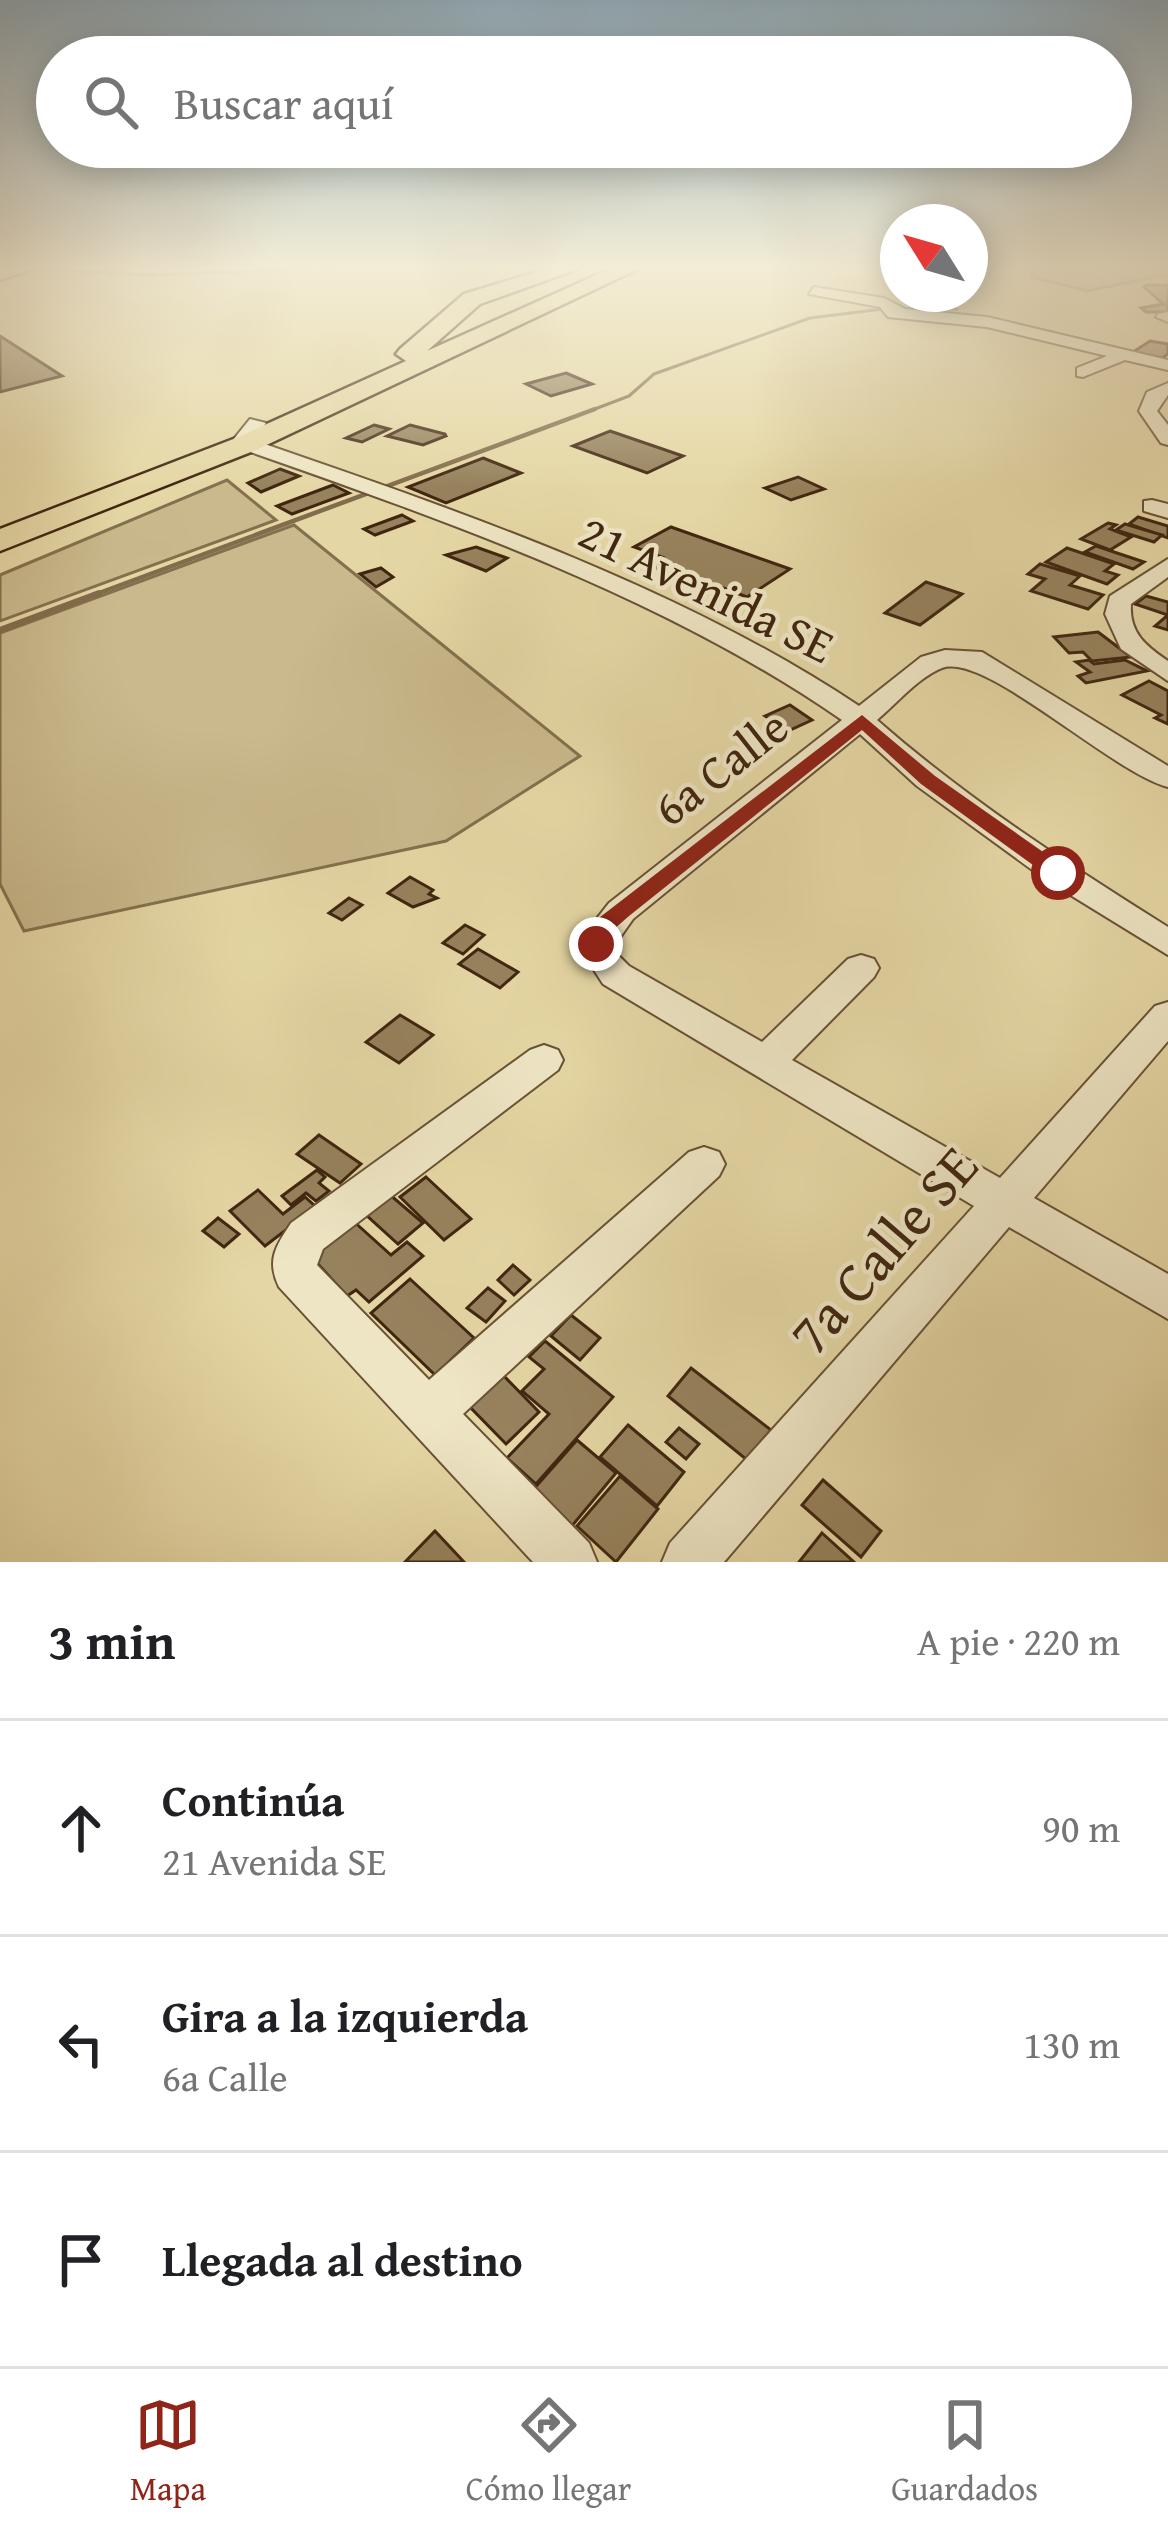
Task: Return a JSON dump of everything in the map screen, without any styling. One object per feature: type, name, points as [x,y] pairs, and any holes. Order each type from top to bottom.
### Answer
[{"type":"highway","points":[[405,364],[430,342]]},
{"type":"highway","points":[[0,541],[455,342]]},
{"type":"highway","points":[[405,364],[469,342]]},
{"type":"highway","points":[[0,521],[252,434]]},
{"type":"street","points":[[1000,347],[1012,342]]},
{"type":"street","points":[[1075,342],[1168,364]]},
{"type":"street","points":[[1042,361],[1079,343]]},
{"type":"street","points":[[1083,371],[1125,354]]},
{"type":"street","points":[[1168,388],[1153,396],[1148,411],[1168,439]]},
{"type":"street","name":"21 Avenida SE","points":[[252,434],[671,610],[774,661],[862,721],[928,780],[1058,873],[1168,943]]},
{"type":"street","points":[[1168,566],[1119,601],[1116,618],[1124,639],[1168,673]]},
{"type":"street","name":"6a Calle","points":[[765,1063],[616,975],[599,960],[596,944],[603,926],[931,663],[945,658],[982,660],[1123,754],[1168,778]]},
{"type":"street","points":[[861,968],[765,1063],[1168,1298]]},
{"type":"street","name":"7a Calle SE","points":[[689,1562],[1168,1016]]},
{"type":"street","points":[[544,1060],[307,1236],[294,1257],[295,1273],[570,1562]]},
{"type":"street","points":[[428,1413],[704,1164]]},
{"type":"shaded area","points":[[227,480],[276,520],[0,621],[0,575]]},
{"type":"shaded area","points":[[294,525],[580,756],[446,841],[24,931],[0,884],[0,633]]},
{"type":"building","points":[[0,342],[9,342],[62,376],[0,392]]},
{"type":"building","points":[[1149,342],[1168,344],[1168,354],[1162,358],[1133,352]]},
{"type":"building","points":[[566,373],[592,384],[551,396],[526,384]]},
{"type":"building","points":[[374,425],[389,429],[362,442],[346,438]]},
{"type":"building","points":[[410,425],[446,436],[423,445],[387,436]]},
{"type":"building","points":[[610,431],[683,456],[647,473],[573,446]]},
{"type":"building","points":[[483,458],[521,473],[446,503],[408,487]]},
{"type":"building","points":[[280,469],[299,476],[261,492],[248,483]]},
{"type":"building","points":[[798,477],[824,489],[791,500],[765,488]]},
{"type":"building","points":[[333,485],[349,493],[292,514],[277,506]]},
{"type":"building","points":[[402,515],[413,521],[375,535],[364,529]]},
{"type":"building","points":[[1138,517],[1168,526],[1168,538],[1129,524]]},
{"type":"building","points":[[1108,523],[1116,525],[1110,529],[1131,537],[1110,550],[1081,539]]},
{"type":"building","points":[[1125,524],[1162,535],[1154,542],[1116,530]]},
{"type":"building","points":[[671,527],[790,569],[747,597],[648,565],[662,557],[634,547]]},
{"type":"building","points":[[1096,546],[1144,562],[1133,569],[1085,552]]},
{"type":"building","points":[[476,547],[507,558],[486,571],[446,555]]},
{"type":"building","points":[[1067,548],[1114,564],[1105,571],[1118,575],[1107,584],[1046,562]]},
{"type":"building","points":[[1040,564],[1080,576],[1070,585],[1103,595],[1088,609],[1031,591],[1045,579],[1028,574]]},
{"type":"building","points":[[381,568],[393,577],[376,587],[360,574]]},
{"type":"building","points":[[926,582],[962,594],[920,625],[885,613]]},
{"type":"building","points":[[1146,596],[1168,602],[1168,615],[1135,604]]},
{"type":"building","points":[[1168,615],[1168,630],[1155,626]]},
{"type":"building","points":[[1098,632],[1131,657],[1092,661],[1083,652],[1069,653],[1054,637]]},
{"type":"building","points":[[1125,660],[1147,671],[1086,683],[1078,676],[1090,672],[1076,662],[1094,664]]},
{"type":"building","points":[[1149,681],[1168,691],[1168,724],[1155,718],[1161,715],[1122,695]]},
{"type":"building","points":[[790,705],[812,720],[788,731],[765,716]]},
{"type":"building","points":[[410,877],[433,890],[429,894],[437,898],[413,907],[388,893]]},
{"type":"building","points":[[349,898],[362,905],[342,920],[329,913]]},
{"type":"building","points":[[465,925],[484,935],[463,954],[443,943]]},
{"type":"building","points":[[478,949],[518,972],[500,988],[459,964]]},
{"type":"building","points":[[400,1015],[433,1035],[399,1063],[366,1042]]},
{"type":"building","points":[[319,1135],[361,1164],[340,1183],[297,1154]]},
{"type":"building","points":[[317,1170],[325,1177],[319,1183],[329,1191],[316,1201],[306,1193],[291,1205],[282,1196]]},
{"type":"building","points":[[426,1177],[471,1219],[444,1240],[400,1197]]},
{"type":"building","points":[[258,1190],[283,1214],[305,1197],[316,1207],[265,1246],[230,1211]]},
{"type":"building","points":[[389,1194],[423,1223],[398,1244],[365,1214]]},
{"type":"building","points":[[218,1218],[239,1234],[224,1247],[203,1231]]},
{"type":"building","points":[[351,1219],[391,1255],[407,1242],[423,1256],[369,1302],[356,1290],[347,1296],[308,1253]]},
{"type":"building","points":[[513,1265],[530,1280],[514,1295],[498,1280]]},
{"type":"building","points":[[410,1279],[474,1338],[435,1375],[371,1313]]},
{"type":"building","points":[[488,1288],[505,1301],[486,1322],[467,1308]]},
{"type":"building","points":[[571,1315],[600,1338],[580,1360],[551,1336]]},
{"type":"building","points":[[545,1341],[613,1397],[536,1484],[507,1458],[549,1414],[522,1391],[544,1369],[529,1357]]},
{"type":"building","points":[[691,1368],[771,1430],[747,1460],[668,1396]]},
{"type":"building","points":[[501,1373],[539,1412],[506,1444],[467,1404]]},
{"type":"building","points":[[628,1425],[684,1472],[657,1506],[600,1457]]},
{"type":"building","points":[[679,1428],[699,1444],[686,1459],[666,1442]]},
{"type":"building","points":[[577,1440],[616,1473],[571,1527],[532,1491]]},
{"type":"building","points":[[620,1476],[658,1509],[616,1562],[577,1526]]},
{"type":"building","points":[[823,1480],[881,1531],[861,1557],[802,1505]]},
{"type":"building","points":[[435,1531],[464,1562],[405,1562]]},
{"type":"building","points":[[822,1533],[854,1562],[799,1562]]},
{"type":"waterway","points":[[590,411],[629,396],[654,374],[743,342]]},
{"type":"waterway","points":[[590,411],[595,409]]},
{"type":"waterway","points":[[91,596],[590,411]]},
{"type":"waterway","points":[[0,630],[99,593]]},
{"type":"route","points":[[596,944],[603,926],[862,721],[928,780],[1058,873]]}]
